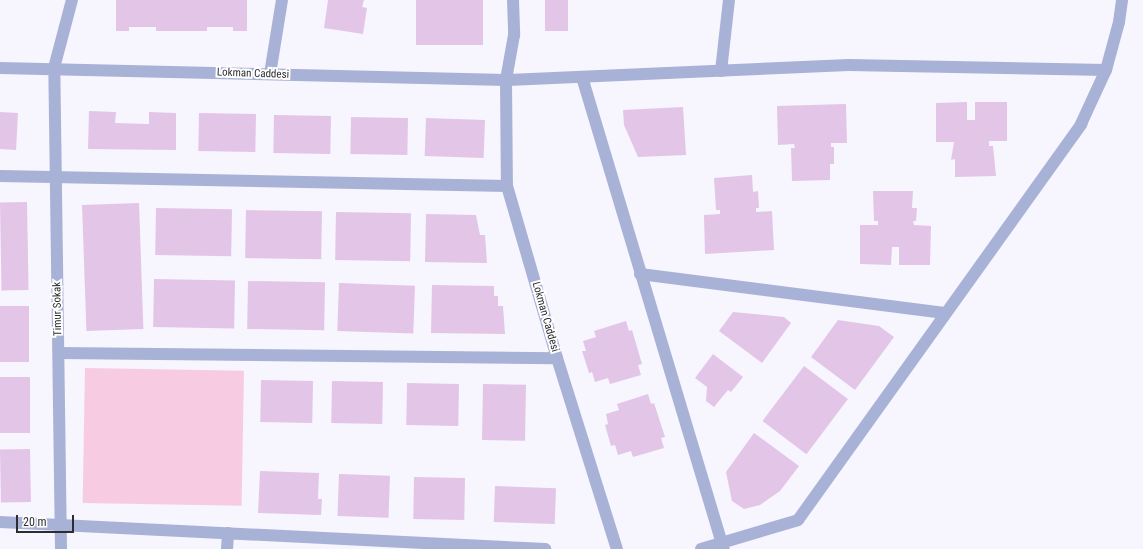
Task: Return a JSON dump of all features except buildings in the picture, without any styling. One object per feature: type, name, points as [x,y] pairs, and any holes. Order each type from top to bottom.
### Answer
[{"type":"street","name":"Timur Sokak","points":[[61,549],[62,524],[54,68],[72,0]]},
{"type":"street","points":[[270,74],[282,0]]},
{"type":"street","name":"Lokman Caddesi","points":[[513,0],[514,35],[506,80],[507,186],[557,358],[617,549]]},
{"type":"street","points":[[721,71],[729,0]]},
{"type":"street","points":[[701,549],[723,546],[798,520],[1081,124],[1106,70],[1119,22],[1122,0]]},
{"type":"street","points":[[506,80],[849,65],[1106,70]]},
{"type":"street","name":"Lokman Caddesi","points":[[0,68],[54,68],[506,80]]},
{"type":"street","points":[[582,77],[723,546]]},
{"type":"street","points":[[0,176],[507,186]]},
{"type":"street","points":[[640,274],[945,313]]},
{"type":"street","points":[[59,353],[557,358]]},
{"type":"street","points":[[0,522],[228,533],[402,545],[545,549]]},
{"type":"street","points":[[227,549],[228,533]]},
{"type":"shaded area","points":[[85,368],[244,371],[242,506],[83,503]]}]
